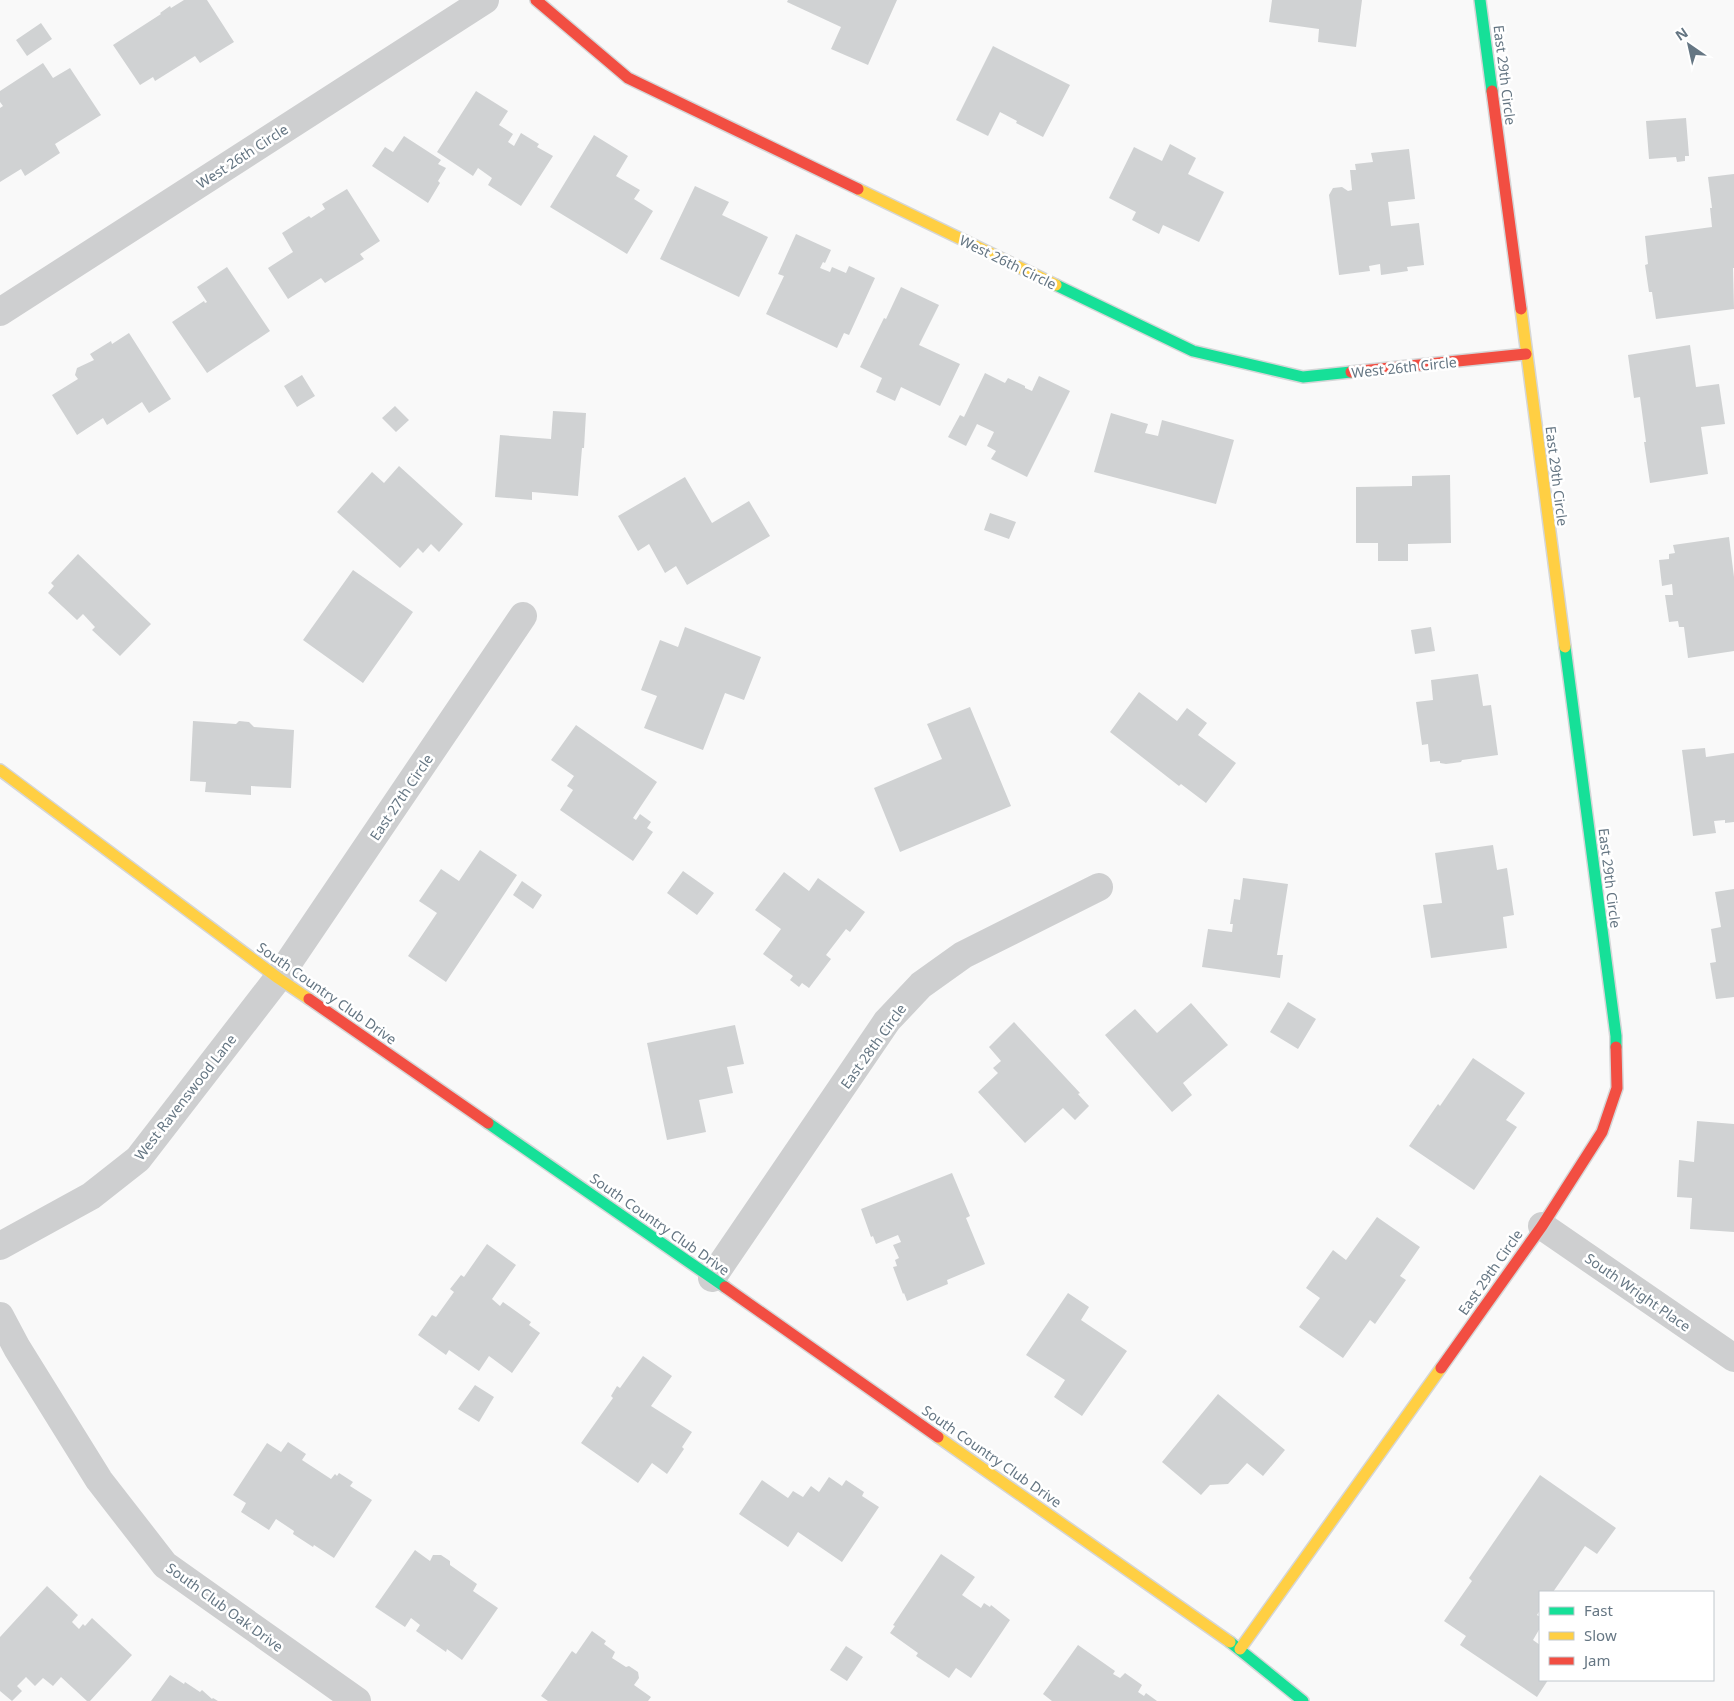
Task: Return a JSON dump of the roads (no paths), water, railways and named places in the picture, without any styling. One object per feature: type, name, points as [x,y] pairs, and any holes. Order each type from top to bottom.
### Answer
[{"type":"street","name":"West 26th Circle","points":[[0,312],[485,0]]},
{"type":"street","name":"West 26th Circle","points":[[536,0],[628,78],[1193,351],[1303,377],[1526,354]]},
{"type":"street","name":"East 29th Circle","points":[[1240,1649],[1542,1226],[1602,1132],[1618,1088],[1616,1036],[1480,0]]},
{"type":"street","name":"East 27th Circle","points":[[278,978],[523,616]]},
{"type":"street","name":"South Country Club Drive","points":[[0,770],[278,978],[712,1278],[1240,1649],[1303,1701]]},
{"type":"street","name":"East 28th Circle","points":[[712,1278],[887,1021],[921,985],[963,955],[1099,887]]},
{"type":"street","name":"West Ravenswood Lane","points":[[0,1246],[91,1196],[138,1159],[278,978]]},
{"type":"street","name":"South Wright Place","points":[[1542,1226],[1734,1358]]},
{"type":"street","name":"South Club Oak Drive","points":[[0,1316],[17,1348],[99,1480],[165,1565],[357,1701]]}]
